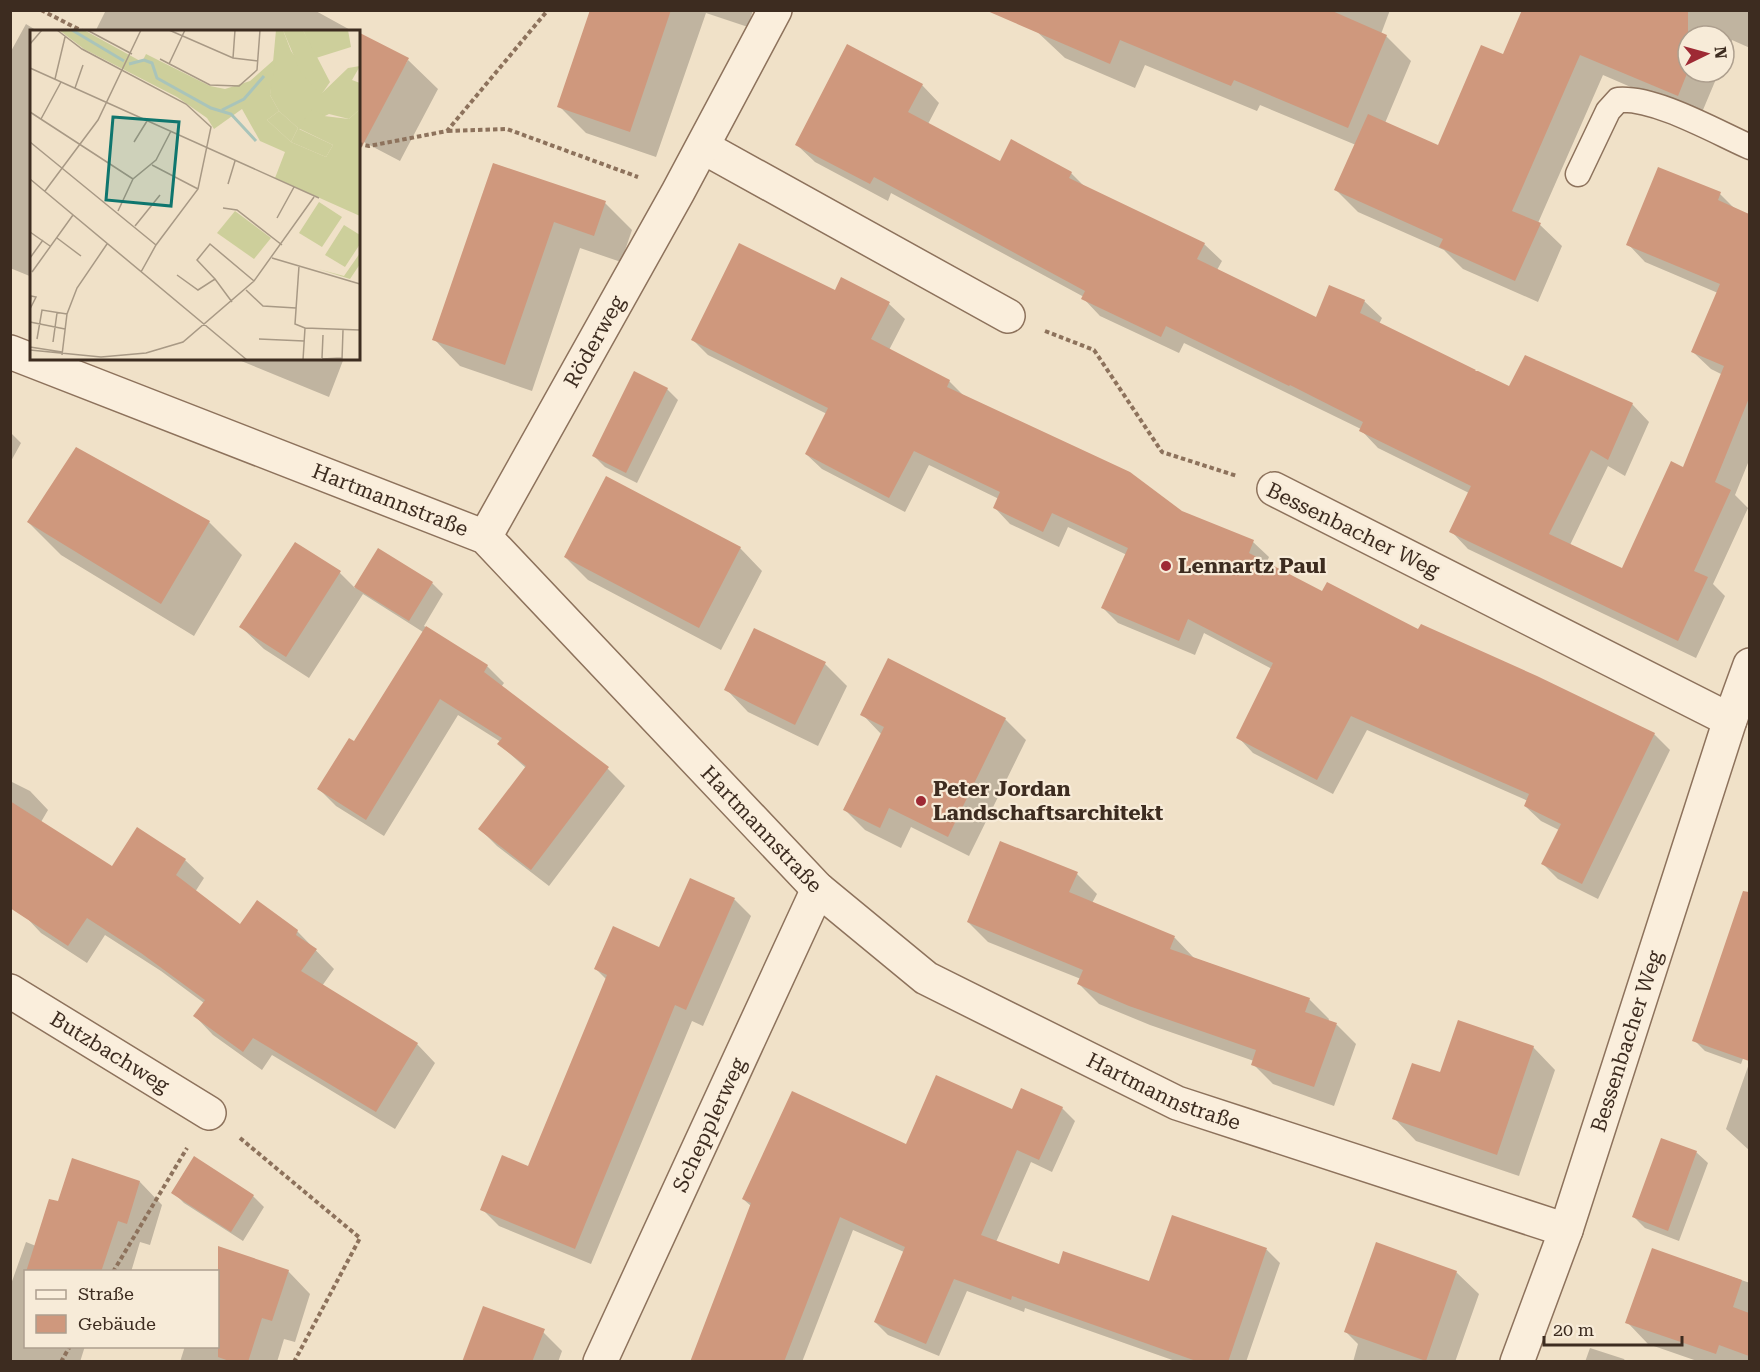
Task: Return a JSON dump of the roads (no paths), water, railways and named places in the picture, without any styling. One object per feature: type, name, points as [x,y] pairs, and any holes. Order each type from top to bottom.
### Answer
[{"type":"street","name":"Röderweg","points":[[485,537],[703,147],[775,10]]},
{"type":"street","points":[[703,147],[1008,316]]},
{"type":"street","name":"Hartmannstraße","points":[[10,352],[30,360]]},
{"type":"street","name":"Hartmannstraße","points":[[31,360],[485,537],[818,889],[926,978],[1177,1102],[1566,1230]]},
{"type":"street","name":"Bessenbacher Weg","points":[[1274,489],[1730,720]]},
{"type":"street","name":"Bessenbacher Weg","points":[[1517,1362],[1566,1230],[1749,665]]},
{"type":"street","name":"Schepplerweg","points":[[600,1362],[818,889]]},
{"type":"street","name":"Butzbachweg","points":[[10,992],[209,1113]]},
{"type":"lane","points":[[1578,174],[1608,111],[1618,100],[1632,99],[1650,103],[1749,147]]},
{"type":"place","name":"Lennartz Paul","points":[[1166,566]]},
{"type":"place","name":"Peter Jordan Landschaftsarchitekt","points":[[921,801]]}]
